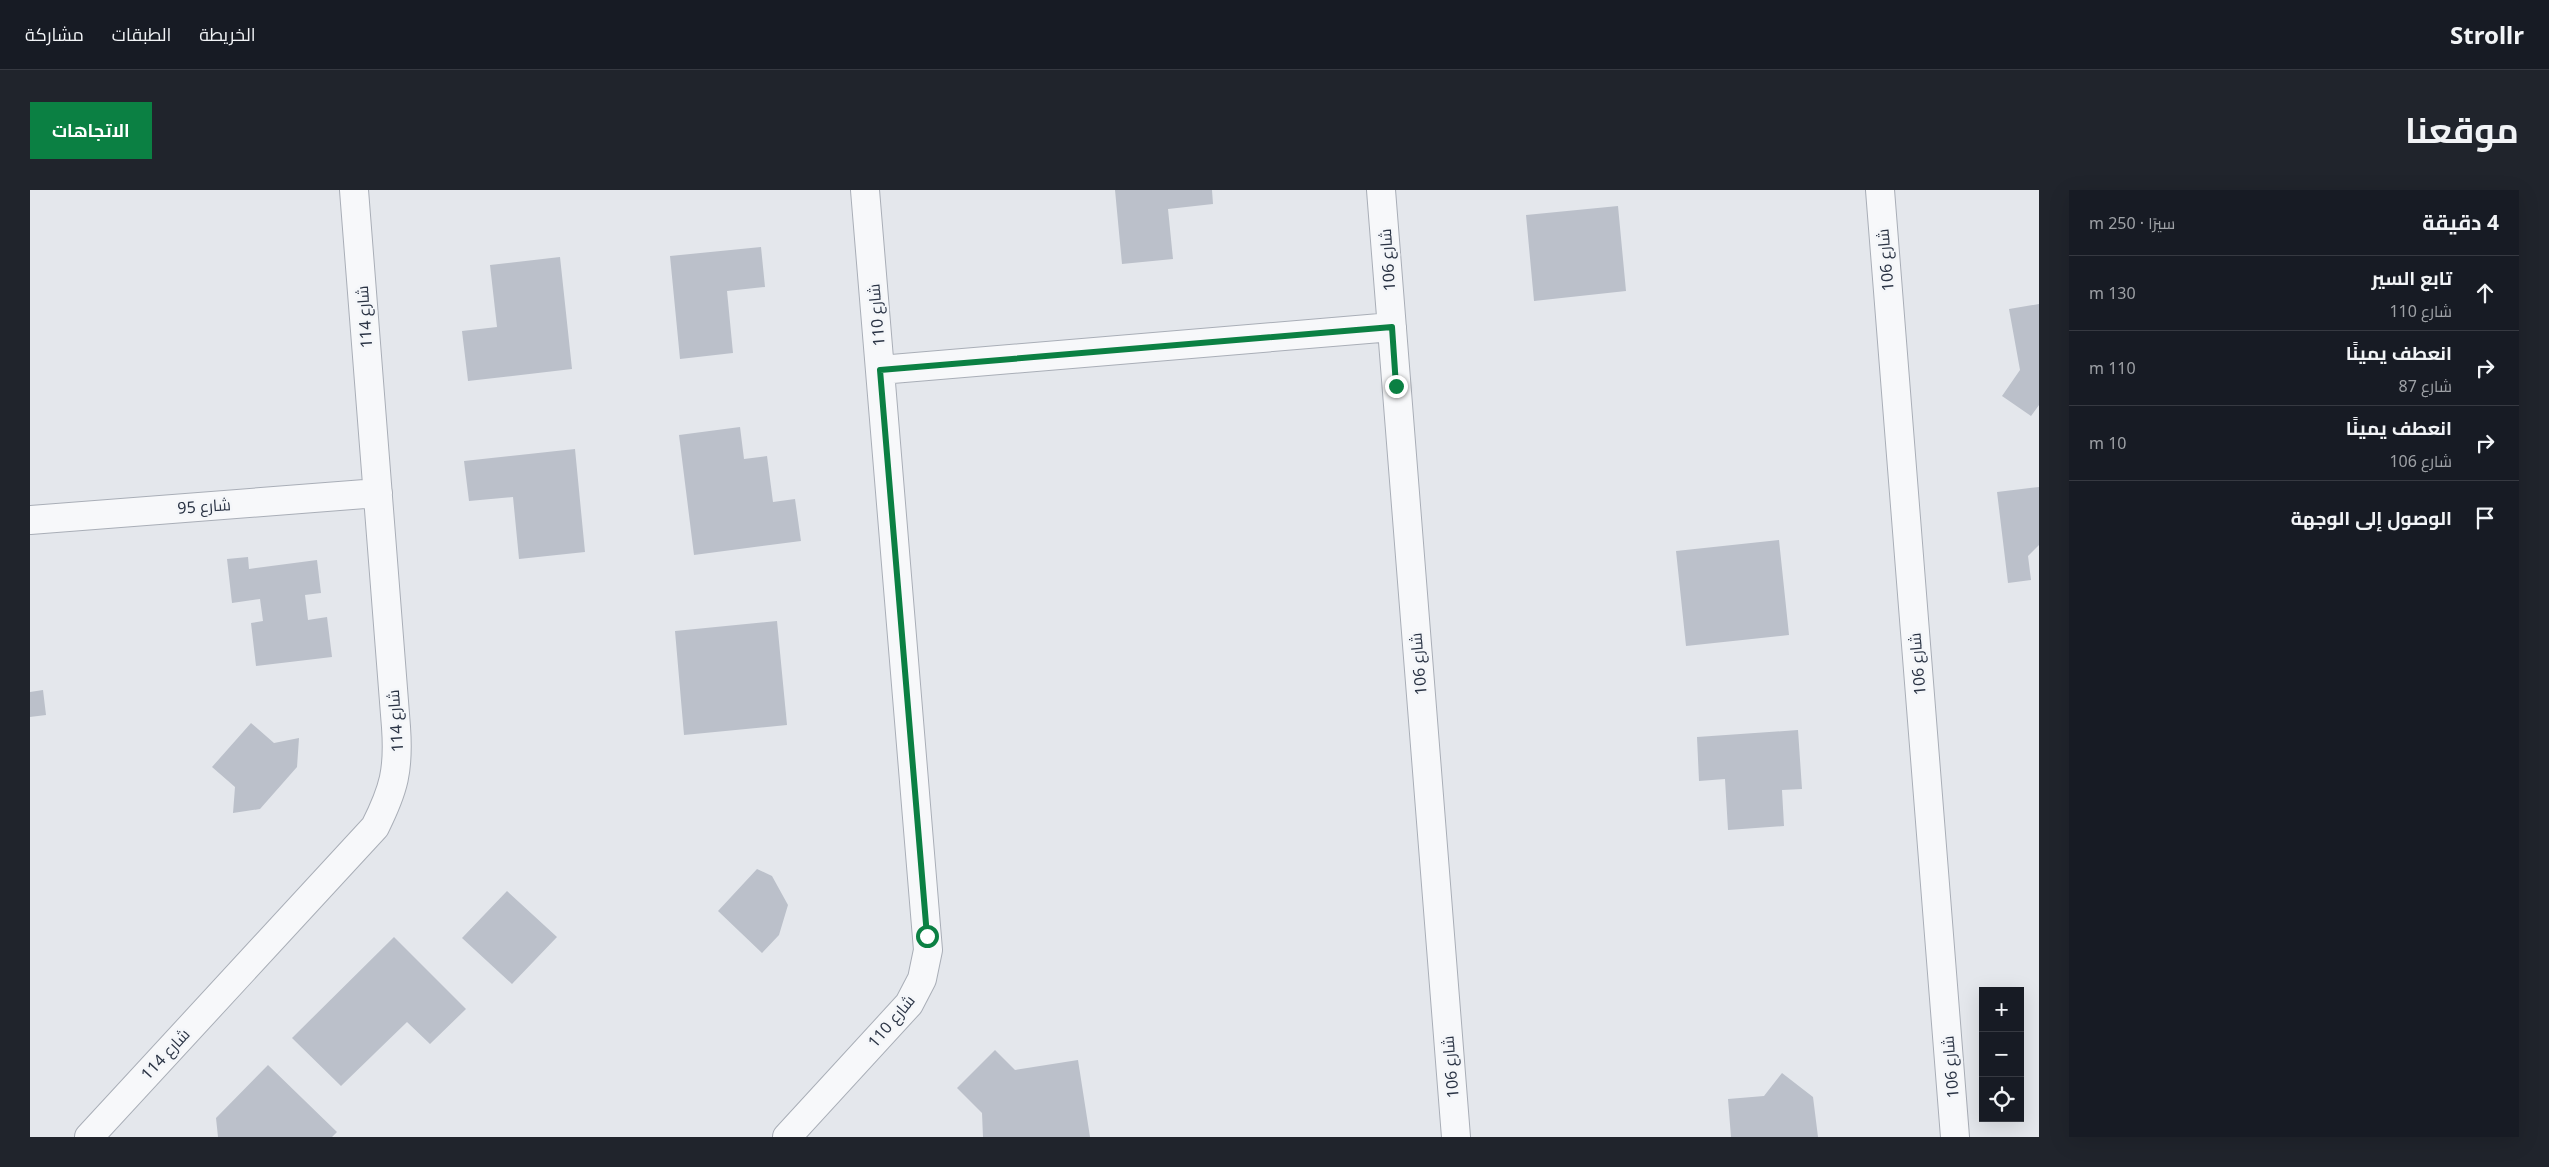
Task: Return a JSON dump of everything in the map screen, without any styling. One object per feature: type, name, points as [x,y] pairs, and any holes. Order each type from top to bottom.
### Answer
[{"type":"street","name":"شارع 114","points":[[89,1137],[375,827],[391,796],[398,762],[354,190]]},
{"type":"street","name":"شارع 110","points":[[787,1137],[909,1004],[922,978],[928,950],[865,190]]},
{"type":"street","name":"شارع 106","points":[[1381,190],[1456,1137]]},
{"type":"street","name":"شارع 106","points":[[1880,190],[1955,1137]]},
{"type":"street","points":[[880,370],[1392,327]]},
{"type":"street","name":"شارع 95","points":[[30,520],[378,493]]},
{"type":"building","points":[[1115,190],[1212,190],[1213,204],[1168,209],[1173,259],[1122,264]]},
{"type":"building","points":[[1618,206],[1626,291],[1534,301],[1526,215]]},
{"type":"building","points":[[761,247],[765,287],[727,291],[733,353],[680,359],[670,256]]},
{"type":"building","points":[[560,257],[572,369],[468,381],[462,331],[497,327],[490,265]]},
{"type":"building","points":[[2039,304],[2039,405],[2031,416],[2002,396],[2020,370],[2009,309]]},
{"type":"building","points":[[740,427],[744,459],[767,456],[773,502],[795,499],[801,541],[694,555],[679,435]]},
{"type":"building","points":[[575,449],[585,552],[519,559],[513,497],[469,501],[464,461]]},
{"type":"building","points":[[2039,487],[2039,545],[2028,556],[2031,580],[2008,583],[1997,492]]},
{"type":"building","points":[[1779,540],[1789,635],[1686,646],[1676,551]]},
{"type":"building","points":[[248,557],[249,569],[317,560],[321,593],[305,595],[308,620],[327,617],[332,657],[256,666],[251,623],[263,621],[260,599],[232,603],[227,559]]},
{"type":"building","points":[[777,621],[787,725],[684,735],[675,631]]},
{"type":"building","points":[[43,690],[46,715],[30,717],[30,692]]},
{"type":"building","points":[[251,723],[274,743],[299,738],[297,767],[260,809],[233,813],[235,787],[212,767]]},
{"type":"building","points":[[1798,730],[1802,789],[1782,790],[1784,826],[1728,830],[1725,779],[1699,781],[1697,737]]},
{"type":"building","points":[[757,869],[772,876],[788,905],[779,935],[762,953],[718,911]]},
{"type":"building","points":[[507,891],[557,937],[512,984],[462,938]]},
{"type":"building","points":[[394,937],[466,1009],[430,1044],[407,1022],[341,1086],[292,1038]]},
{"type":"building","points":[[995,1050],[1015,1070],[1078,1060],[1090,1137],[983,1137],[982,1113],[957,1088]]},
{"type":"building","points":[[268,1065],[337,1132],[332,1137],[218,1137],[216,1118]]},
{"type":"building","points":[[1782,1073],[1813,1097],[1818,1137],[1731,1137],[1728,1099],[1764,1096]]},
{"type":"route","points":[[927,936],[880,370],[1392,327],[1396,386]]}]
